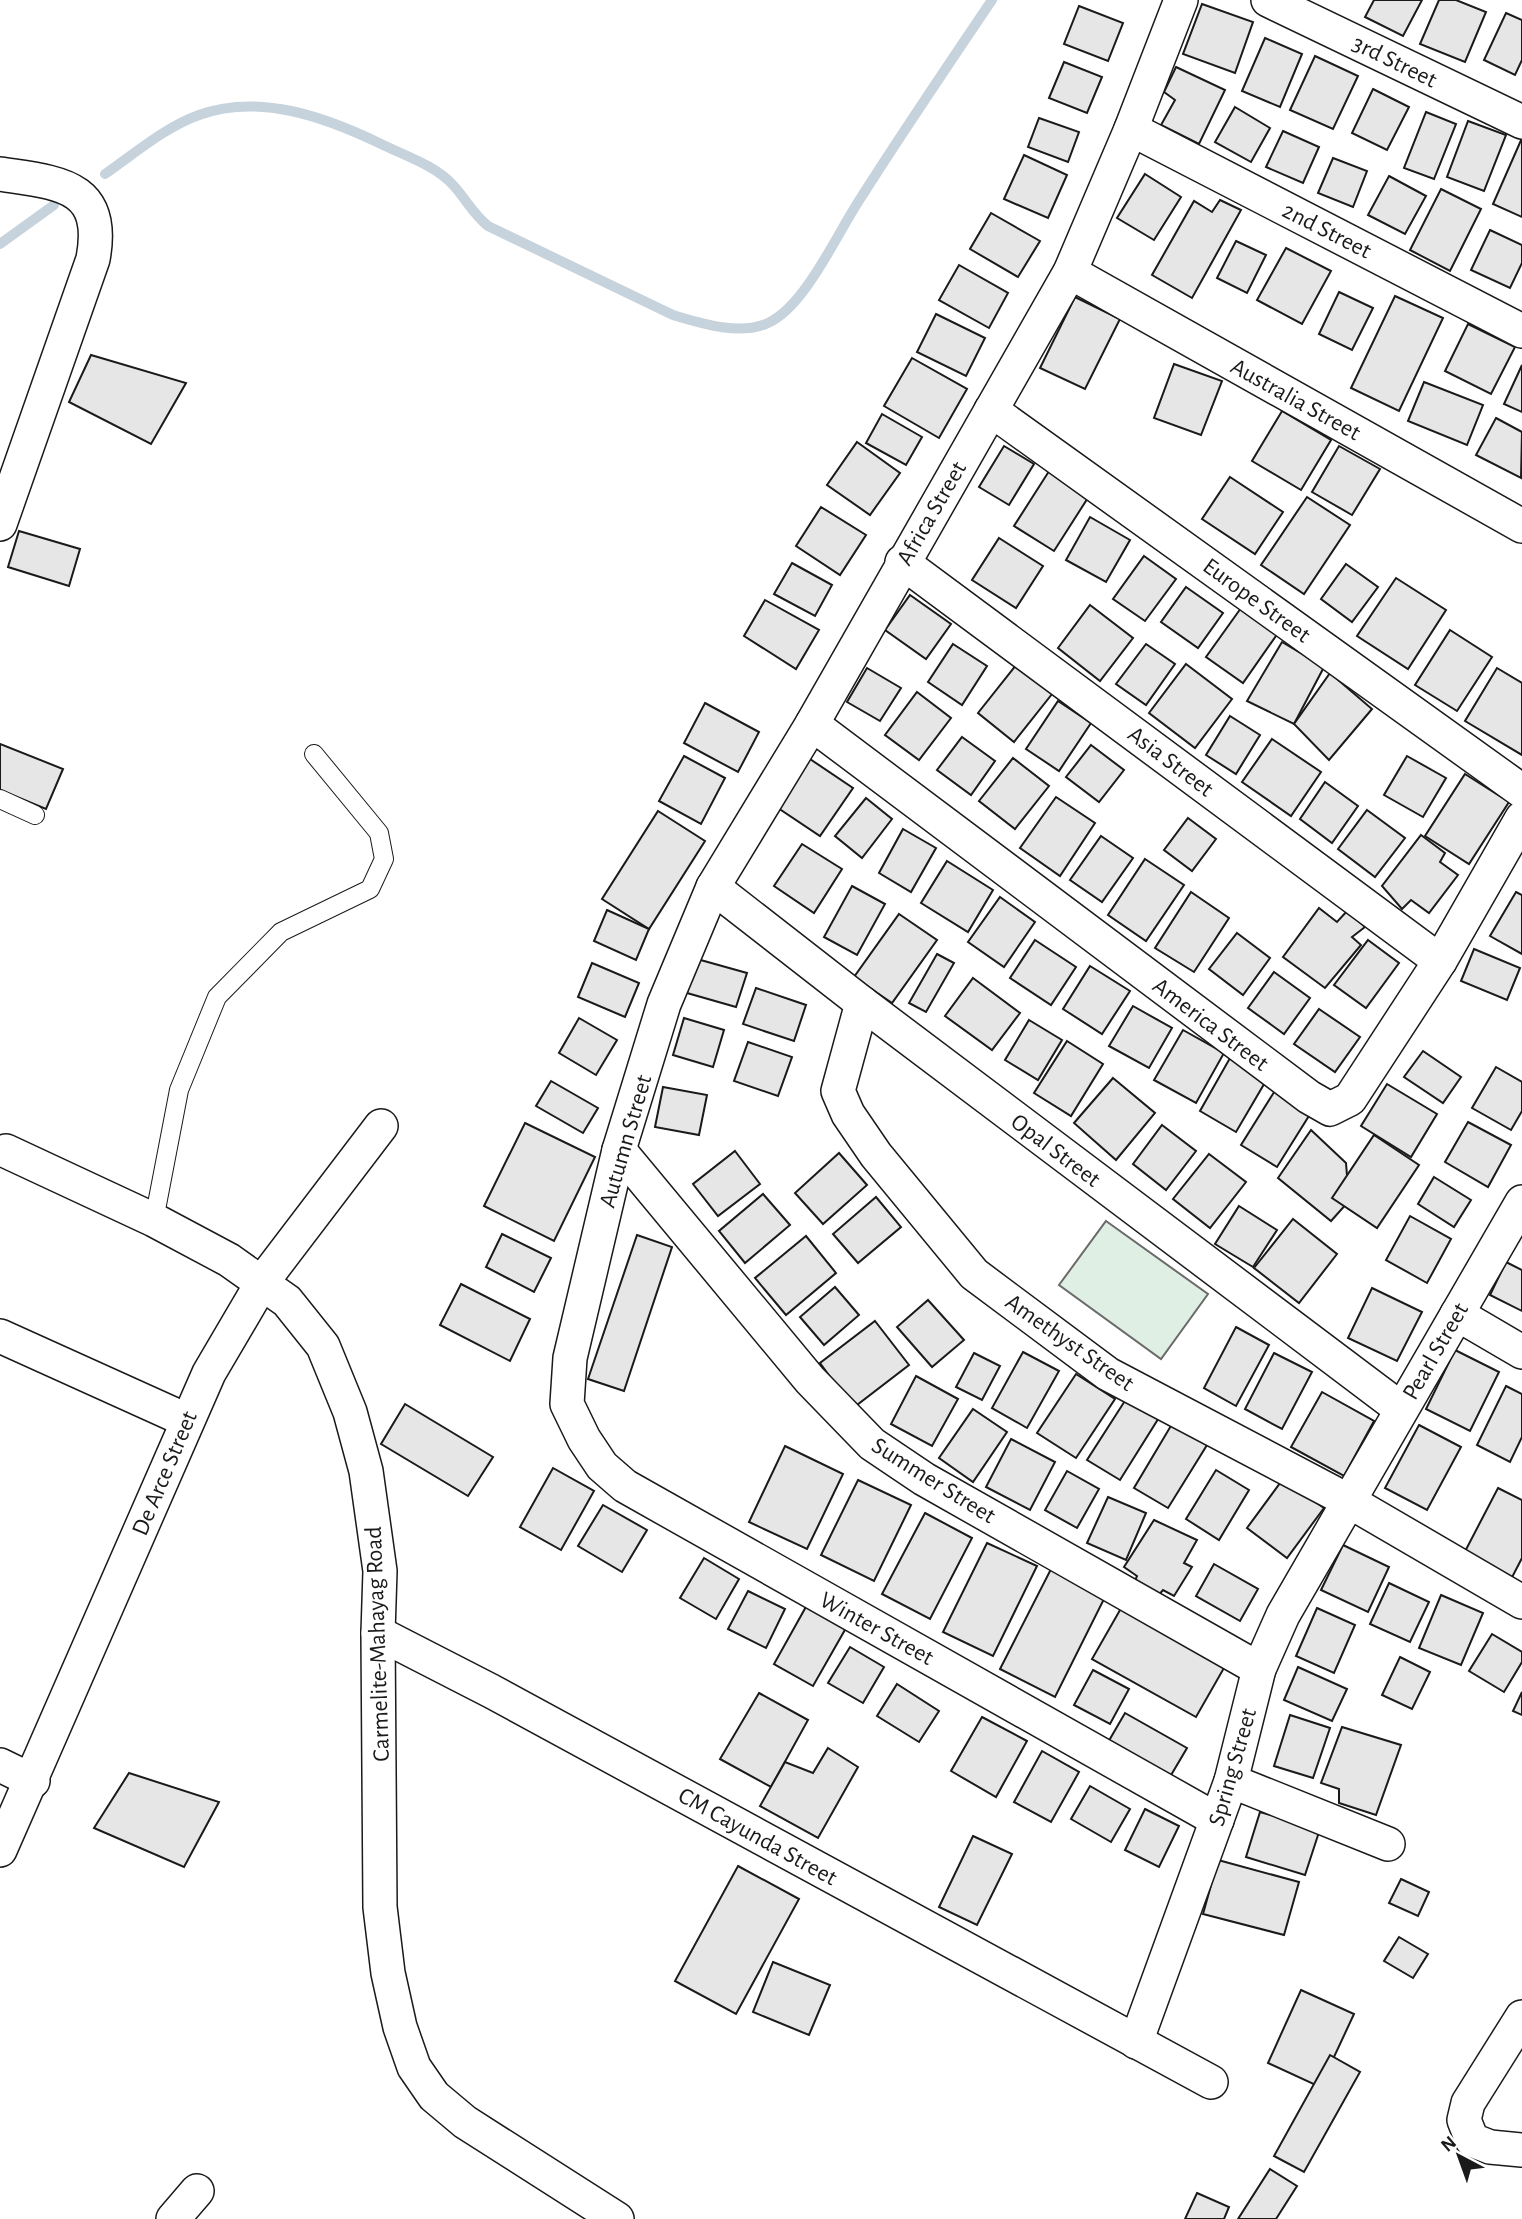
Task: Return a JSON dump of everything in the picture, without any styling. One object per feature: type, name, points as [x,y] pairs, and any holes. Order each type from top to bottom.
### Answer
[{"type":"street","name":"Africa Street","points":[[713,887],[812,724],[1069,272],[1132,129],[1181,0]]},
{"type":"street","name":"3rd Street","points":[[1268,0],[1522,122]]},
{"type":"street","name":"2nd Street","points":[[1132,129],[1522,331]]},
{"type":"street","points":[[0,174],[60,185],[77,193],[95,215],[97,237],[93,259],[0,524]]},
{"type":"street","name":"Australia Street","points":[[1069,272],[1522,526]]},
{"type":"street","name":"Europe Street","points":[[992,410],[1522,791]]},
{"type":"street","name":"Asia Street","points":[[902,562],[1440,961]]},
{"type":"street","name":"America Street","points":[[812,724],[1308,1097],[1330,1109],[1350,1099],[1440,961],[1522,818]]},
{"type":"street","name":"Opal Street","points":[[713,887],[862,1003],[1401,1409]]},
{"type":"street","name":"Autumn Street","points":[[567,1404],[570,1358],[620,1150],[664,1004],[713,887]]},
{"type":"street","name":"Amethyst Street","points":[[862,1003],[838,1091],[848,1114],[876,1155],[974,1274],[1108,1374],[1347,1500],[1522,1602]]},
{"type":"street","name":"De Arce Street","points":[[0,1850],[33,1781],[186,1420],[231,1332],[263,1281],[380,1126]]},
{"type":"street","name":"Summer Street","points":[[620,1150],[742,1301],[810,1380],[872,1444],[924,1479],[1259,1669]]},
{"type":"street","name":"Carmelite-Mahayag Road","points":[[6,1151],[154,1220],[263,1281],[287,1301],[323,1346],[351,1412],[366,1471],[380,1571],[377,1633],[380,1908],[388,1973],[400,2027],[414,2067],[434,2096],[465,2122],[617,2219]]},
{"type":"street","name":"Pearl Street","points":[[1347,1500],[1522,1202]]},
{"type":"street","points":[[1457,1314],[1522,1352]]},
{"type":"street","points":[[0,1336],[186,1420]]},
{"type":"street","name":"Winter Street","points":[[567,1404],[584,1439],[602,1466],[625,1486],[1217,1820]]},
{"type":"street","name":"Spring Street","points":[[1136,2042],[1231,1781],[1259,1669],[1302,1579],[1347,1500]]},
{"type":"street","name":"CM Cayunda Street","points":[[377,1633],[504,1698],[1211,2082]]},
{"type":"street","points":[[0,1765],[33,1781]]},
{"type":"street","points":[[1231,1781],[1388,1844]]},
{"type":"street","points":[[1522,2017],[1468,2103],[1464,2120],[1472,2140],[1490,2147],[1522,2150]]},
{"type":"street","points":[[173,2219],[197,2191]]},
{"type":"lane","points":[[154,1220],[179,1090],[217,997],[281,932],[370,889],[384,859],[379,833],[314,754]]},
{"type":"lane","points":[[0,799],[35,815]]},
{"type":"green space","points":[[1106,1221],[1208,1294],[1161,1359],[1059,1285]]},
{"type":"building","points":[[1374,0],[1422,0],[1403,36],[1365,17]]},
{"type":"building","points":[[1439,0],[1456,0],[1486,12],[1465,62],[1420,44]]},
{"type":"building","points":[[1202,4],[1253,22],[1235,73],[1183,54]]},
{"type":"building","points":[[1079,6],[1123,23],[1108,61],[1064,44]]},
{"type":"building","points":[[1506,13],[1522,20],[1522,60],[1515,75],[1484,60]]},
{"type":"building","points":[[1265,38],[1302,54],[1280,107],[1242,91]]},
{"type":"building","points":[[1315,56],[1358,76],[1333,129],[1290,110]]},
{"type":"building","points":[[1064,62],[1102,77],[1087,113],[1049,98]]},
{"type":"building","points":[[1176,67],[1225,90],[1199,144],[1161,125],[1175,100],[1164,92]]},
{"type":"building","points":[[1373,89],[1409,107],[1387,150],[1352,133]]},
{"type":"building","points":[[1235,107],[1270,128],[1251,162],[1215,142]]},
{"type":"building","points":[[1426,112],[1456,124],[1434,179],[1404,168]]},
{"type":"building","points":[[1039,118],[1079,132],[1068,162],[1028,147]]},
{"type":"building","points":[[1468,121],[1506,135],[1484,191],[1447,177]]},
{"type":"building","points":[[1283,131],[1319,147],[1303,183],[1266,167]]},
{"type":"building","points":[[1522,138],[1522,217],[1493,204]]},
{"type":"building","points":[[1024,155],[1067,175],[1048,218],[1004,199]]},
{"type":"building","points":[[1333,158],[1367,171],[1353,207],[1318,193]]},
{"type":"building","points":[[1145,174],[1181,197],[1154,240],[1117,218]]},
{"type":"building","points":[[1389,176],[1426,196],[1405,234],[1368,215]]},
{"type":"building","points":[[1441,189],[1481,209],[1450,271],[1410,250]]},
{"type":"building","points":[[1220,200],[1241,210],[1192,298],[1152,275],[1194,201],[1212,212]]},
{"type":"building","points":[[991,213],[1040,241],[1018,277],[970,249]]},
{"type":"building","points":[[1490,230],[1522,245],[1522,263],[1510,288],[1471,270]]},
{"type":"building","points":[[1236,241],[1266,255],[1247,293],[1217,278]]},
{"type":"building","points":[[1286,248],[1331,271],[1302,324],[1257,300]]},
{"type":"building","points":[[959,265],[1008,293],[989,328],[939,300]]},
{"type":"building","points":[[1339,292],[1373,308],[1352,350],[1319,334]]},
{"type":"building","points":[[1395,296],[1443,318],[1399,411],[1351,388]]},
{"type":"building","points":[[1075,297],[1120,319],[1085,389],[1040,368]]},
{"type":"building","points":[[936,314],[985,338],[966,376],[917,352]]},
{"type":"building","points":[[1468,324],[1515,347],[1491,394],[1445,371]]},
{"type":"building","points":[[91,355],[186,383],[151,444],[69,402]]},
{"type":"building","points":[[912,358],[967,389],[939,438],[884,406]]},
{"type":"building","points":[[1174,364],[1222,381],[1201,435],[1154,418]]},
{"type":"building","points":[[1522,365],[1522,412],[1504,404]]},
{"type":"building","points":[[1424,382],[1483,405],[1467,445],[1408,421]]},
{"type":"building","points":[[1282,411],[1331,440],[1301,490],[1252,461]]},
{"type":"building","points":[[882,414],[922,437],[906,465],[866,443]]},
{"type":"building","points":[[1496,418],[1522,432],[1521,478],[1476,455]]},
{"type":"building","points":[[857,442],[900,473],[870,515],[827,485]]},
{"type":"building","points":[[1004,446],[1034,464],[1009,505],[979,487]]},
{"type":"building","points":[[1339,446],[1380,469],[1352,515],[1312,492]]},
{"type":"building","points":[[1051,468],[1091,493],[1054,551],[1014,526]]},
{"type":"building","points":[[1230,477],[1283,512],[1255,554],[1202,519]]},
{"type":"building","points":[[1307,497],[1350,525],[1304,594],[1261,565]]},
{"type":"building","points":[[821,507],[866,535],[840,575],[796,546]]},
{"type":"building","points":[[1090,517],[1130,540],[1106,582],[1066,560]]},
{"type":"building","points":[[19,531],[80,549],[69,586],[8,567]]},
{"type":"building","points":[[999,538],[1043,566],[1016,608],[972,580]]},
{"type":"building","points":[[1144,556],[1176,579],[1145,621],[1113,599]]},
{"type":"building","points":[[792,563],[832,585],[815,616],[774,594]]},
{"type":"building","points":[[1346,564],[1378,587],[1352,622],[1321,599]]},
{"type":"building","points":[[1396,578],[1446,610],[1408,669],[1357,636]]},
{"type":"building","points":[[1186,587],[1223,613],[1198,648],[1161,622]]},
{"type":"building","points":[[910,595],[951,624],[926,659],[885,630]]},
{"type":"building","points":[[765,600],[819,630],[796,669],[744,636]]},
{"type":"building","points":[[1090,605],[1133,638],[1100,681],[1058,648]]},
{"type":"building","points":[[1241,608],[1278,633],[1243,683],[1206,657]]},
{"type":"building","points":[[1450,630],[1492,657],[1457,711],[1415,685]]},
{"type":"building","points":[[1282,642],[1324,667],[1294,724],[1247,701]]},
{"type":"building","points":[[953,644],[987,666],[962,705],[928,682]]},
{"type":"building","points":[[1146,644],[1175,664],[1146,705],[1116,684]]},
{"type":"building","points":[[1020,660],[1056,689],[1014,742],[978,713]]},
{"type":"building","points":[[1186,664],[1232,699],[1195,748],[1149,713]]},
{"type":"building","points":[[867,668],[901,688],[880,721],[847,702]]},
{"type":"building","points":[[1497,668],[1522,683],[1522,755],[1465,721]]},
{"type":"building","points":[[1330,673],[1372,709],[1329,760],[1294,724]]},
{"type":"building","points":[[917,692],[951,718],[919,760],[885,735]]},
{"type":"building","points":[[1058,701],[1091,723],[1059,771],[1026,749]]},
{"type":"building","points":[[705,703],[759,732],[738,772],[684,743]]},
{"type":"building","points":[[1230,716],[1260,735],[1236,774],[1206,755]]},
{"type":"building","points":[[962,737],[995,761],[971,795],[937,770]]},
{"type":"building","points":[[1272,739],[1321,772],[1291,816],[1242,782]]},
{"type":"building","points":[[0,744],[63,769],[46,809],[0,790]]},
{"type":"building","points":[[1091,745],[1124,770],[1099,802],[1066,777]]},
{"type":"building","points":[[684,756],[725,778],[701,824],[659,801]]},
{"type":"building","points":[[1407,756],[1446,778],[1423,817],[1384,795]]},
{"type":"building","points":[[807,757],[853,788],[820,836],[775,806]]},
{"type":"building","points":[[1013,758],[1049,786],[1015,829],[979,801]]},
{"type":"building","points":[[1465,774],[1509,802],[1469,864],[1425,836]]},
{"type":"building","points":[[1325,782],[1358,806],[1332,843],[1300,819]]},
{"type":"building","points":[[1056,797],[1095,823],[1060,876],[1020,848]]},
{"type":"building","points":[[866,798],[892,819],[862,858],[835,836]]},
{"type":"building","points":[[1367,810],[1405,838],[1375,877],[1338,849]]},
{"type":"building","points":[[658,811],[705,841],[649,929],[602,899]]},
{"type":"building","points":[[1188,818],[1216,839],[1192,871],[1164,850]]},
{"type":"building","points":[[903,829],[936,848],[911,892],[879,873]]},
{"type":"building","points":[[1421,835],[1445,853],[1440,862],[1458,875],[1429,913],[1411,900],[1402,909],[1382,886]]},
{"type":"building","points":[[1101,836],[1133,858],[1102,902],[1070,880]]},
{"type":"building","points":[[802,844],[842,869],[814,913],[774,886]]},
{"type":"building","points":[[1145,859],[1184,885],[1146,941],[1108,915]]},
{"type":"building","points":[[947,861],[993,890],[968,932],[921,903]]},
{"type":"building","points":[[852,886],[885,904],[857,955],[824,937]]},
{"type":"building","points":[[1191,892],[1229,918],[1194,972],[1155,948]]},
{"type":"building","points":[[1516,892],[1522,895],[1522,954],[1490,936]]},
{"type":"building","points":[[1000,897],[1035,922],[1004,967],[968,942]]},
{"type":"building","points":[[1319,908],[1337,922],[1348,910],[1365,927],[1352,937],[1361,945],[1325,988],[1283,957]]},
{"type":"building","points":[[607,910],[649,929],[636,960],[594,941]]},
{"type":"building","points":[[899,914],[937,940],[892,1003],[854,977]]},
{"type":"building","points":[[1237,933],[1270,958],[1243,995],[1209,969]]},
{"type":"building","points":[[1035,940],[1076,967],[1051,1005],[1010,978]]},
{"type":"building","points":[[1368,940],[1399,963],[1366,1008],[1334,985]]},
{"type":"building","points":[[1474,949],[1520,968],[1507,1000],[1461,981]]},
{"type":"building","points":[[937,954],[954,963],[926,1012],[909,1003]]},
{"type":"building","points":[[697,959],[747,973],[736,1007],[687,993]]},
{"type":"building","points":[[592,963],[639,983],[625,1017],[578,997]]},
{"type":"building","points":[[1090,966],[1130,991],[1102,1034],[1063,1009]]},
{"type":"building","points":[[1274,972],[1310,998],[1284,1034],[1248,1008]]},
{"type":"building","points":[[973,978],[1020,1013],[992,1050],[945,1016]]},
{"type":"building","points":[[756,988],[806,1005],[794,1041],[743,1024]]},
{"type":"building","points":[[1133,1006],[1172,1028],[1149,1068],[1109,1046]]},
{"type":"building","points":[[1319,1009],[1360,1037],[1335,1072],[1294,1044]]},
{"type":"building","points":[[579,1018],[617,1040],[596,1075],[559,1053]]},
{"type":"building","points":[[684,1018],[724,1030],[713,1067],[673,1055]]},
{"type":"building","points":[[1029,1020],[1062,1040],[1038,1080],[1005,1060]]},
{"type":"building","points":[[1183,1030],[1224,1053],[1196,1103],[1154,1080]]},
{"type":"building","points":[[1067,1041],[1103,1064],[1071,1116],[1034,1093]]},
{"type":"building","points":[[748,1042],[792,1057],[778,1096],[734,1081]]},
{"type":"building","points":[[1423,1051],[1461,1077],[1443,1103],[1404,1077]]},
{"type":"building","points":[[1230,1058],[1267,1079],[1236,1132],[1200,1111]]},
{"type":"building","points":[[1496,1067],[1522,1082],[1522,1111],[1511,1130],[1472,1108]]},
{"type":"building","points":[[1113,1078],[1155,1113],[1116,1160],[1074,1123]]},
{"type":"building","points":[[551,1081],[598,1108],[583,1133],[536,1106]]},
{"type":"building","points":[[1387,1084],[1437,1114],[1411,1157],[1361,1126]]},
{"type":"building","points":[[663,1087],[707,1095],[699,1135],[655,1127]]},
{"type":"building","points":[[1276,1089],[1312,1111],[1277,1167],[1241,1145]]},
{"type":"building","points":[[1468,1122],[1511,1145],[1488,1187],[1445,1162]]},
{"type":"building","points":[[525,1123],[595,1157],[554,1241],[484,1206]]},
{"type":"building","points":[[1162,1125],[1196,1151],[1166,1190],[1133,1164]]},
{"type":"building","points":[[1311,1130],[1346,1163],[1349,1201],[1331,1221],[1278,1178]]},
{"type":"building","points":[[1374,1135],[1419,1165],[1377,1228],[1332,1198]]},
{"type":"building","points":[[735,1151],[760,1184],[718,1216],[693,1184]]},
{"type":"building","points":[[839,1153],[867,1185],[823,1224],[795,1193]]},
{"type":"building","points":[[1209,1154],[1246,1182],[1210,1228],[1173,1199]]},
{"type":"building","points":[[1434,1177],[1471,1200],[1454,1227],[1418,1204]]},
{"type":"building","points":[[763,1194],[790,1225],[745,1263],[719,1231]]},
{"type":"building","points":[[876,1197],[901,1227],[858,1263],[833,1234]]},
{"type":"building","points":[[1239,1206],[1277,1230],[1253,1267],[1215,1244]]},
{"type":"building","points":[[1410,1216],[1451,1239],[1427,1283],[1386,1260]]},
{"type":"building","points":[[1293,1219],[1337,1254],[1299,1303],[1254,1268]]},
{"type":"building","points":[[502,1234],[551,1258],[534,1292],[486,1267]]},
{"type":"building","points":[[637,1235],[672,1247],[624,1391],[588,1379]]},
{"type":"building","points":[[806,1236],[836,1273],[786,1315],[755,1278]]},
{"type":"building","points":[[1506,1262],[1522,1270],[1522,1311],[1490,1295]]},
{"type":"building","points":[[461,1284],[530,1319],[510,1361],[440,1325]]},
{"type":"building","points":[[835,1287],[859,1315],[824,1345],[800,1317]]},
{"type":"building","points":[[1372,1288],[1422,1312],[1397,1361],[1348,1338]]},
{"type":"building","points":[[928,1300],[964,1340],[932,1367],[897,1327]]},
{"type":"building","points":[[875,1321],[909,1365],[853,1408],[820,1363]]},
{"type":"building","points":[[1236,1327],[1269,1345],[1236,1406],[1204,1388]]},
{"type":"building","points":[[1455,1350],[1499,1372],[1470,1431],[1426,1409]]},
{"type":"building","points":[[1023,1352],[1059,1371],[1027,1428],[992,1408]]},
{"type":"building","points":[[974,1353],[1000,1366],[982,1400],[956,1387]]},
{"type":"building","points":[[1274,1353],[1312,1372],[1282,1429],[1245,1409]]},
{"type":"building","points":[[1076,1374],[1115,1399],[1076,1458],[1037,1433]]},
{"type":"building","points":[[916,1376],[958,1399],[932,1446],[891,1424]]},
{"type":"building","points":[[1506,1386],[1522,1394],[1522,1437],[1510,1462],[1477,1445]]},
{"type":"building","points":[[1322,1392],[1374,1421],[1344,1476],[1291,1447]]},
{"type":"building","points":[[1128,1396],[1160,1416],[1120,1480],[1087,1460]]},
{"type":"building","points":[[405,1404],[493,1457],[468,1496],[381,1444]]},
{"type":"building","points":[[973,1409],[1007,1432],[973,1482],[939,1458]]},
{"type":"building","points":[[1172,1424],[1207,1445],[1168,1508],[1134,1488]]},
{"type":"building","points":[[1419,1425],[1461,1447],[1427,1510],[1385,1488]]},
{"type":"building","points":[[1011,1439],[1055,1462],[1030,1510],[986,1487]]},
{"type":"building","points":[[785,1446],[843,1474],[807,1549],[749,1522]]},
{"type":"building","points":[[553,1468],[594,1491],[561,1550],[520,1527]]},
{"type":"building","points":[[1216,1470],[1249,1490],[1219,1540],[1186,1519]]},
{"type":"building","points":[[1067,1471],[1099,1489],[1077,1528],[1045,1510]]},
{"type":"building","points":[[1283,1479],[1324,1508],[1287,1558],[1247,1528]]},
{"type":"building","points":[[858,1480],[911,1505],[874,1581],[821,1555]]},
{"type":"building","points":[[1498,1488],[1522,1500],[1522,1558],[1507,1587],[1459,1563]]},
{"type":"building","points":[[1108,1497],[1146,1513],[1126,1560],[1087,1543]]},
{"type":"building","points":[[603,1505],[647,1530],[622,1572],[578,1546]]},
{"type":"building","points":[[925,1513],[972,1538],[930,1619],[882,1594]]},
{"type":"building","points":[[1154,1520],[1197,1540],[1184,1563],[1192,1567],[1174,1596],[1163,1590],[1157,1597],[1134,1583],[1137,1576],[1124,1567]]},
{"type":"building","points":[[987,1543],[1037,1566],[993,1656],[943,1632]]},
{"type":"building","points":[[1343,1545],[1389,1567],[1368,1612],[1321,1590]]},
{"type":"building","points":[[704,1558],[739,1579],[716,1619],[680,1598]]},
{"type":"building","points":[[1214,1564],[1258,1589],[1240,1621],[1196,1596]]},
{"type":"building","points":[[1051,1569],[1105,1597],[1055,1697],[1000,1669]]},
{"type":"building","points":[[1389,1583],[1429,1602],[1410,1642],[1370,1624]]},
{"type":"building","points":[[748,1591],[785,1609],[766,1648],[728,1629]]},
{"type":"building","points":[[1441,1595],[1483,1613],[1461,1665],[1419,1648]]},
{"type":"building","points":[[1124,1603],[1228,1661],[1196,1717],[1092,1659]]},
{"type":"building","points":[[807,1605],[846,1628],[813,1686],[774,1664]]},
{"type":"building","points":[[1317,1608],[1355,1625],[1334,1673],[1296,1656]]},
{"type":"building","points":[[1492,1634],[1522,1652],[1522,1662],[1504,1692],[1469,1671]]},
{"type":"building","points":[[850,1647],[884,1667],[863,1703],[828,1683]]},
{"type":"building","points":[[1400,1657],[1430,1672],[1412,1709],[1382,1695]]},
{"type":"building","points":[[1298,1667],[1347,1689],[1332,1721],[1284,1700]]},
{"type":"building","points":[[1093,1670],[1129,1689],[1110,1724],[1074,1705]]},
{"type":"building","points":[[897,1684],[939,1711],[919,1742],[877,1716]]},
{"type":"building","points":[[1522,1692],[1522,1715],[1513,1711]]},
{"type":"building","points":[[759,1693],[808,1720],[771,1787],[720,1759]]},
{"type":"building","points":[[1125,1713],[1187,1748],[1164,1787],[1103,1751]]},
{"type":"building","points":[[1290,1715],[1330,1728],[1313,1778],[1274,1766]]},
{"type":"building","points":[[982,1717],[1027,1741],[996,1797],[951,1771]]},
{"type":"building","points":[[1342,1727],[1401,1745],[1376,1815],[1339,1803],[1339,1789],[1321,1783]]},
{"type":"building","points":[[828,1748],[858,1767],[818,1838],[760,1806],[785,1762],[813,1773]]},
{"type":"building","points":[[1042,1751],[1079,1772],[1051,1822],[1014,1802]]},
{"type":"building","points":[[129,1773],[219,1802],[184,1867],[94,1828]]},
{"type":"building","points":[[1090,1786],[1130,1809],[1111,1842],[1071,1819]]},
{"type":"building","points":[[1145,1809],[1179,1826],[1159,1867],[1125,1850]]},
{"type":"building","points":[[1260,1812],[1320,1829],[1305,1875],[1246,1857]]},
{"type":"building","points":[[973,1836],[1012,1854],[977,1925],[939,1907]]},
{"type":"building","points":[[1218,1860],[1299,1882],[1284,1935],[1203,1914]]},
{"type":"building","points":[[738,1866],[799,1899],[736,2014],[675,1981]]},
{"type":"building","points":[[1401,1879],[1429,1892],[1418,1916],[1389,1903]]},
{"type":"building","points":[[1399,1937],[1428,1954],[1413,1978],[1384,1961]]},
{"type":"building","points":[[773,1962],[830,1985],[809,2035],[753,2012]]},
{"type":"building","points":[[1301,1990],[1354,2014],[1320,2087],[1268,2063]]},
{"type":"building","points":[[1330,2055],[1360,2072],[1304,2172],[1274,2156]]},
{"type":"building","points":[[1270,2169],[1297,2186],[1276,2219],[1238,2219]]},
{"type":"building","points":[[1197,2193],[1229,2207],[1224,2219],[1185,2219]]},
{"type":"waterway","points":[[105,174],[162,134],[199,115],[245,106],[291,111],[358,133],[428,166],[446,178],[488,226],[673,315],[720,327],[757,327],[782,314],[808,285],[878,171],[992,0]]},
{"type":"waterway","points":[[0,244],[54,205]]}]
